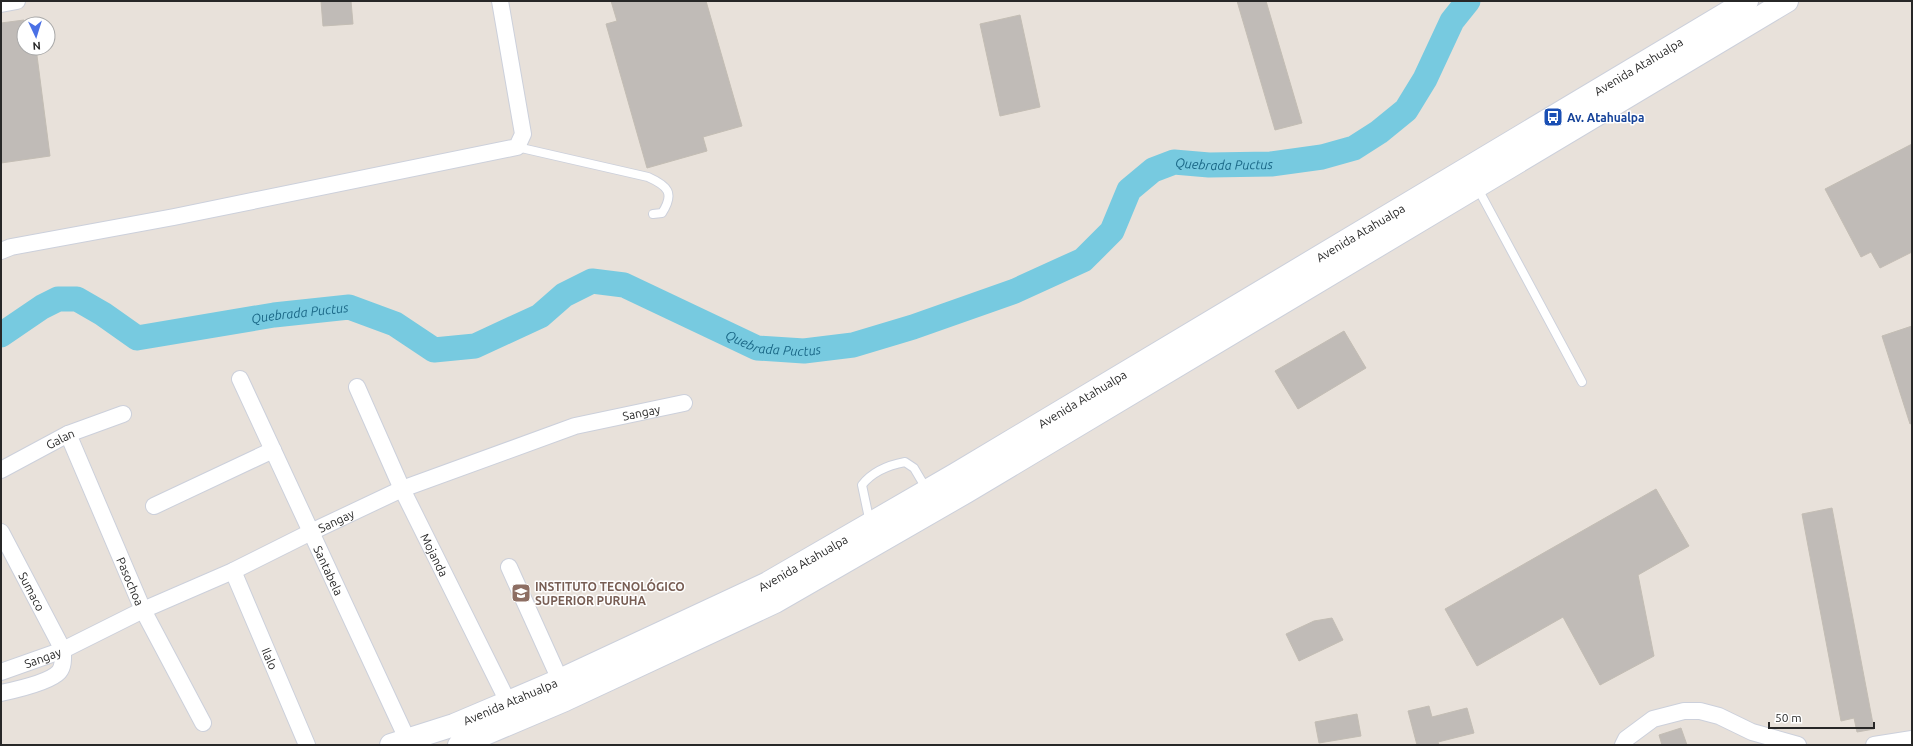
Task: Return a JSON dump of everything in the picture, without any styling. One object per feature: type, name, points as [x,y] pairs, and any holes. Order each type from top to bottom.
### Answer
[{"type":"main road","name":"Avenida Atahualpa","points":[[1223,326],[1477,186],[1550,131],[1747,1]]},
{"type":"main road","name":"Avenida Atahualpa","points":[[459,745],[560,680],[696,628],[775,602],[866,534],[932,500],[1550,131],[1787,1]]},
{"type":"main road","name":"Avenida Atahualpa","points":[[400,743],[454,725],[512,710],[565,700],[696,628]]},
{"type":"street","points":[[1,4],[17,1]]},
{"type":"street","points":[[1,251],[11,247],[174,217],[517,147],[523,134],[500,1]]},
{"type":"street","name":"Santabela","points":[[240,379],[311,532],[400,743]]},
{"type":"street","name":"Mojanda","points":[[357,387],[402,489],[512,710]]},
{"type":"street","name":"Sangay","points":[[1,672],[63,650],[143,610],[233,571],[402,489],[575,426],[684,403]]},
{"type":"street","name":"Galan","points":[[1,470],[68,434],[123,414]]},
{"type":"street","name":"Pasochoa","points":[[68,434],[143,610],[203,723]]},
{"type":"street","points":[[154,506],[273,450]]},
{"type":"street","name":"Sumaco","points":[[1,532],[63,650]]},
{"type":"street","points":[[509,566],[560,680]]},
{"type":"street","name":"Ilalo","points":[[233,571],[307,745]]},
{"type":"street","points":[[1,693],[40,683],[59,672],[63,662],[63,650]]},
{"type":"street","points":[[1623,745],[1626,739],[1653,719],[1684,712],[1700,711],[1719,716],[1751,739],[1798,745]]},
{"type":"street","points":[[1874,745],[1912,739]]},
{"type":"lane","points":[[517,147],[648,177],[660,182],[668,191],[669,202],[662,213],[653,214]]},
{"type":"lane","points":[[1477,186],[1582,382]]},
{"type":"lane","points":[[866,534],[862,485],[868,477],[892,465],[905,462],[914,468],[932,500]]},
{"type":"building","points":[[321,1],[351,1],[353,24],[323,26]]},
{"type":"building","points":[[611,1],[706,1],[742,126],[703,137],[707,151],[647,168],[606,24],[617,21]]},
{"type":"building","points":[[1237,1],[1266,1],[1302,123],[1275,130]]},
{"type":"building","points":[[1020,15],[1040,107],[1000,116],[980,24]]},
{"type":"building","points":[[16,21],[16,56],[37,56],[50,156],[1,163],[1,23]]},
{"type":"building","points":[[1912,144],[1912,252],[1880,268],[1871,252],[1861,257],[1825,189]]},
{"type":"building","points":[[1912,326],[1912,423],[1910,424],[1882,336]]},
{"type":"building","points":[[1344,331],[1366,368],[1298,409],[1275,371]]},
{"type":"building","points":[[1656,489],[1689,546],[1638,575],[1654,656],[1600,685],[1563,617],[1477,666],[1445,609]]},
{"type":"building","points":[[1832,508],[1874,729],[1857,732],[1854,718],[1841,721],[1802,514]]},
{"type":"building","points":[[1332,618],[1343,640],[1299,661],[1286,634],[1314,621]]},
{"type":"building","points":[[1429,706],[1432,717],[1467,708],[1474,733],[1438,742],[1439,745],[1417,745],[1408,711]]},
{"type":"building","points":[[1357,714],[1361,736],[1319,743],[1315,722]]},
{"type":"building","points":[[1681,728],[1687,745],[1662,745],[1659,735]]},
{"type":"waterway","name":"Quebrada Puctus","points":[[1,335],[42,307],[58,299],[77,299],[103,314],[137,338],[274,315],[349,307],[395,324],[434,350],[475,346],[540,316],[564,295],[592,281],[624,285],[757,348],[804,351],[853,345],[913,327],[1015,291],[1083,260],[1112,231],[1129,190],[1153,170],[1174,162],[1209,165],[1271,164],[1322,157],[1354,148],[1379,132],[1406,110],[1425,79],[1452,21],[1468,1]]},
{"type":"place","name":"Av. Atahualpa","points":[[1553,117]]},
{"type":"place","name":"INSTITUTO TECNOLÓGICO SUPERIOR PURUHA","points":[[521,593]]}]
